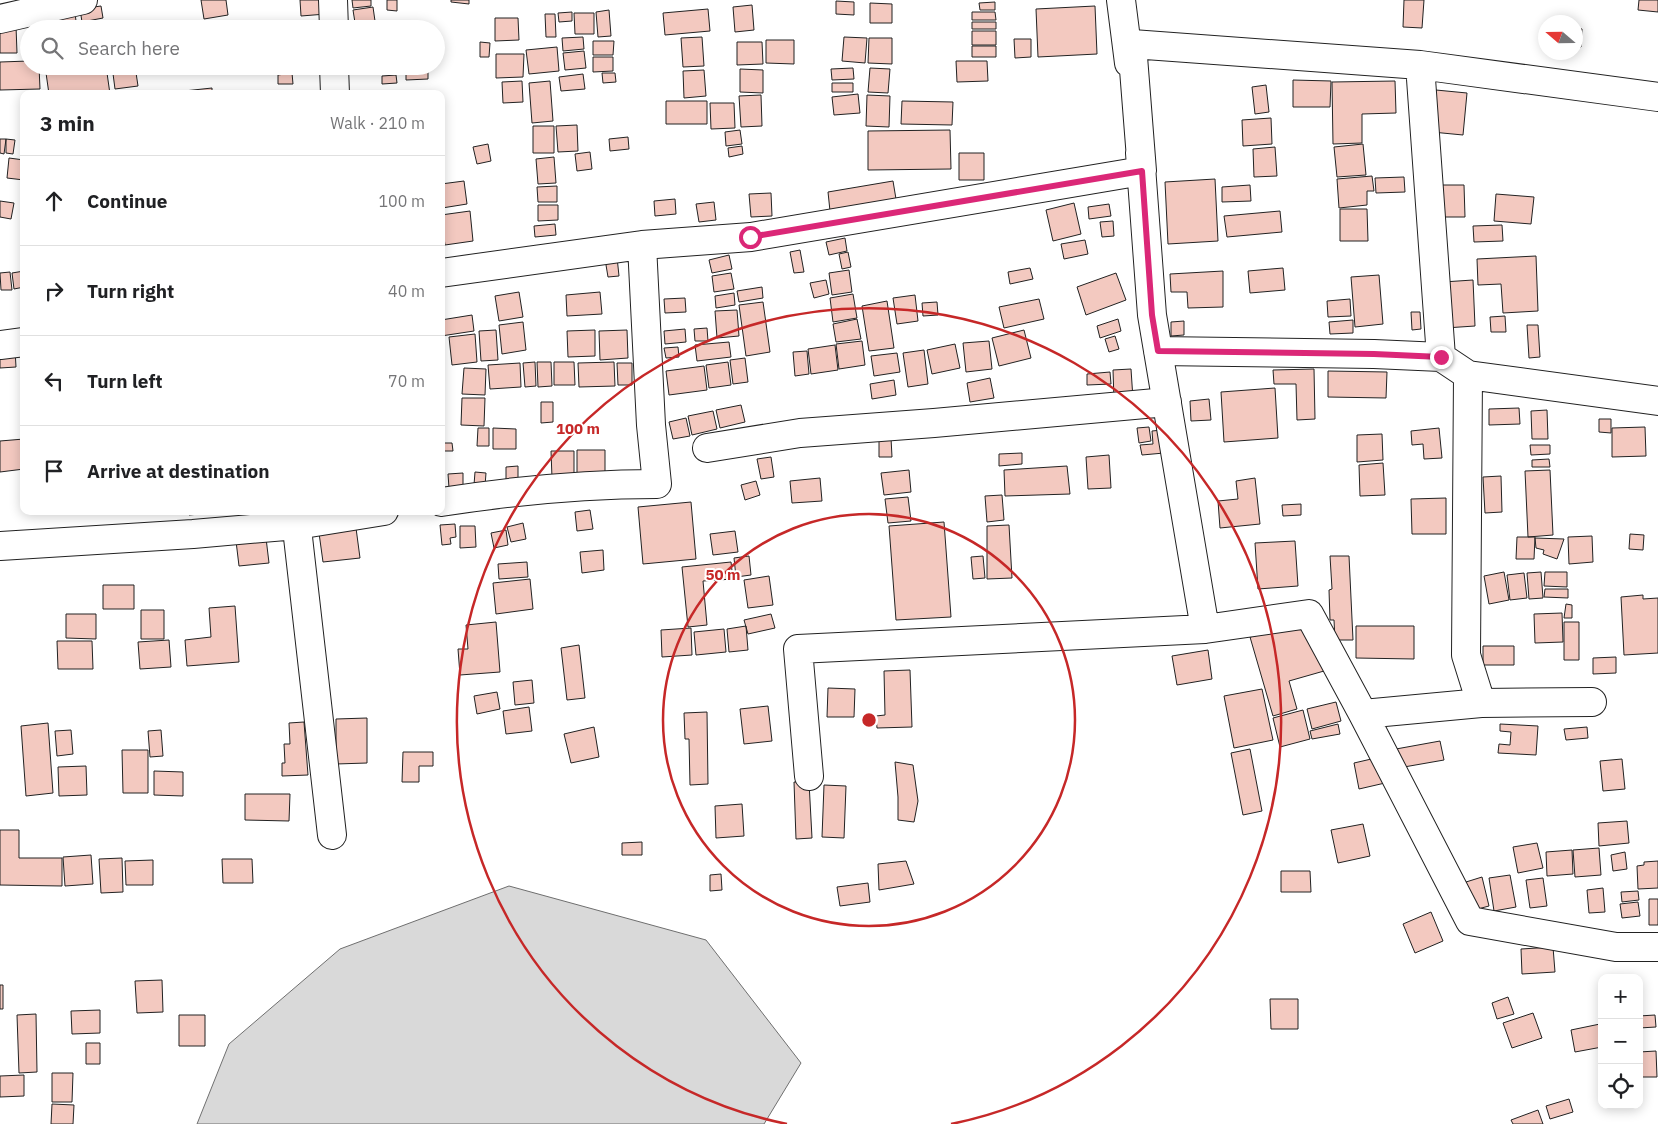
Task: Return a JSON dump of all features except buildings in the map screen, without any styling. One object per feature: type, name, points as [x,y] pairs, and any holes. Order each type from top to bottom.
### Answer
[{"type":"street","points":[[0,19],[83,0]]},
{"type":"street","points":[[333,0],[334,20]]},
{"type":"street","points":[[1121,0],[1142,171]]},
{"type":"street","points":[[1205,629],[1152,315],[1132,44],[1420,65],[1658,97]]},
{"type":"street","points":[[1420,65],[1441,357]]},
{"type":"street","points":[[334,75],[335,90]]},
{"type":"street","points":[[445,272],[642,245],[750,237],[1142,171]]},
{"type":"street","points":[[445,501],[503,493],[624,484],[657,484],[651,425],[642,245]]},
{"type":"street","points":[[0,345],[20,342]]},
{"type":"street","points":[[1158,351],[1374,354],[1441,357],[1468,375],[1658,401]]},
{"type":"street","points":[[1468,375],[1466,655],[1481,704]]},
{"type":"street","points":[[707,448],[800,433],[1167,402]]},
{"type":"street","points":[[0,546],[193,534],[296,518],[334,515]]},
{"type":"street","points":[[296,518],[332,835]]},
{"type":"street","points":[[809,776],[798,649],[1205,629],[1309,614],[1470,921],[1616,947],[1658,947]]},
{"type":"street","points":[[1363,714],[1481,704],[1592,702]]},
{"type":"shaded area","points":[[509,886],[706,940],[801,1063],[764,1124],[197,1124],[229,1044],[340,949]]},
{"type":"route","points":[[750,237],[1142,171],[1152,315],[1158,351],[1374,354],[1441,357]]}]
